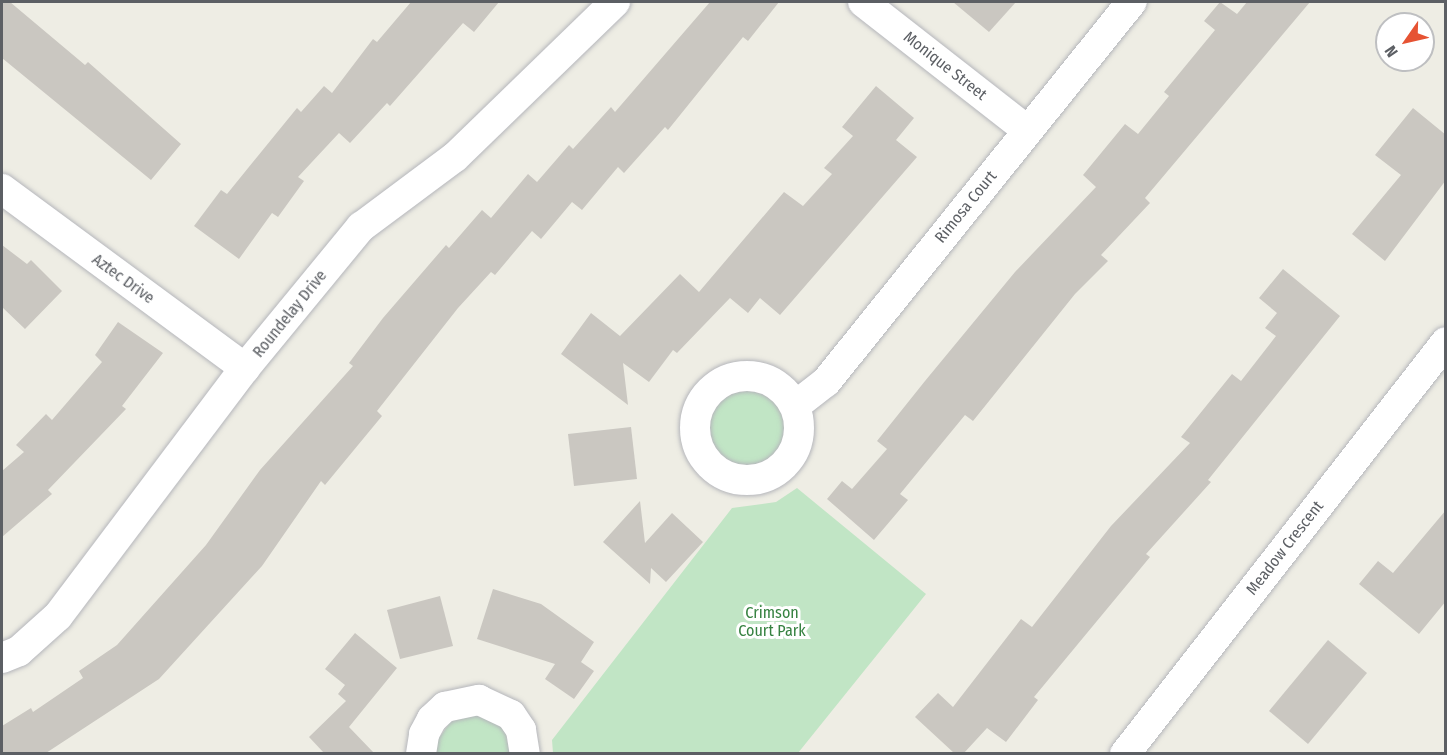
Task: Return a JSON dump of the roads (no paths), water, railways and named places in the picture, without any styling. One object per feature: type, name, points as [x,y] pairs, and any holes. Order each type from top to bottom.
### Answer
[{"type":"street","name":"Roundelay Drive","points":[[2,658],[19,651],[58,615],[245,368],[361,227],[455,157],[615,2]]},
{"type":"street","name":"Monique Street","points":[[863,2],[1027,130]]},
{"type":"street","name":"Rimosa Court","points":[[795,406],[826,382],[1132,2]]},
{"type":"street","name":"Aztec Drive","points":[[2,189],[245,368]]},
{"type":"street","name":"Meadow Crescent","points":[[1125,753],[1446,342]]},
{"type":"street","points":[[421,753],[424,734],[432,719],[446,707],[479,700],[511,715],[521,730],[525,753]]},
{"type":"park label","name":"Crimson Court Park","points":[[772,622]]}]
